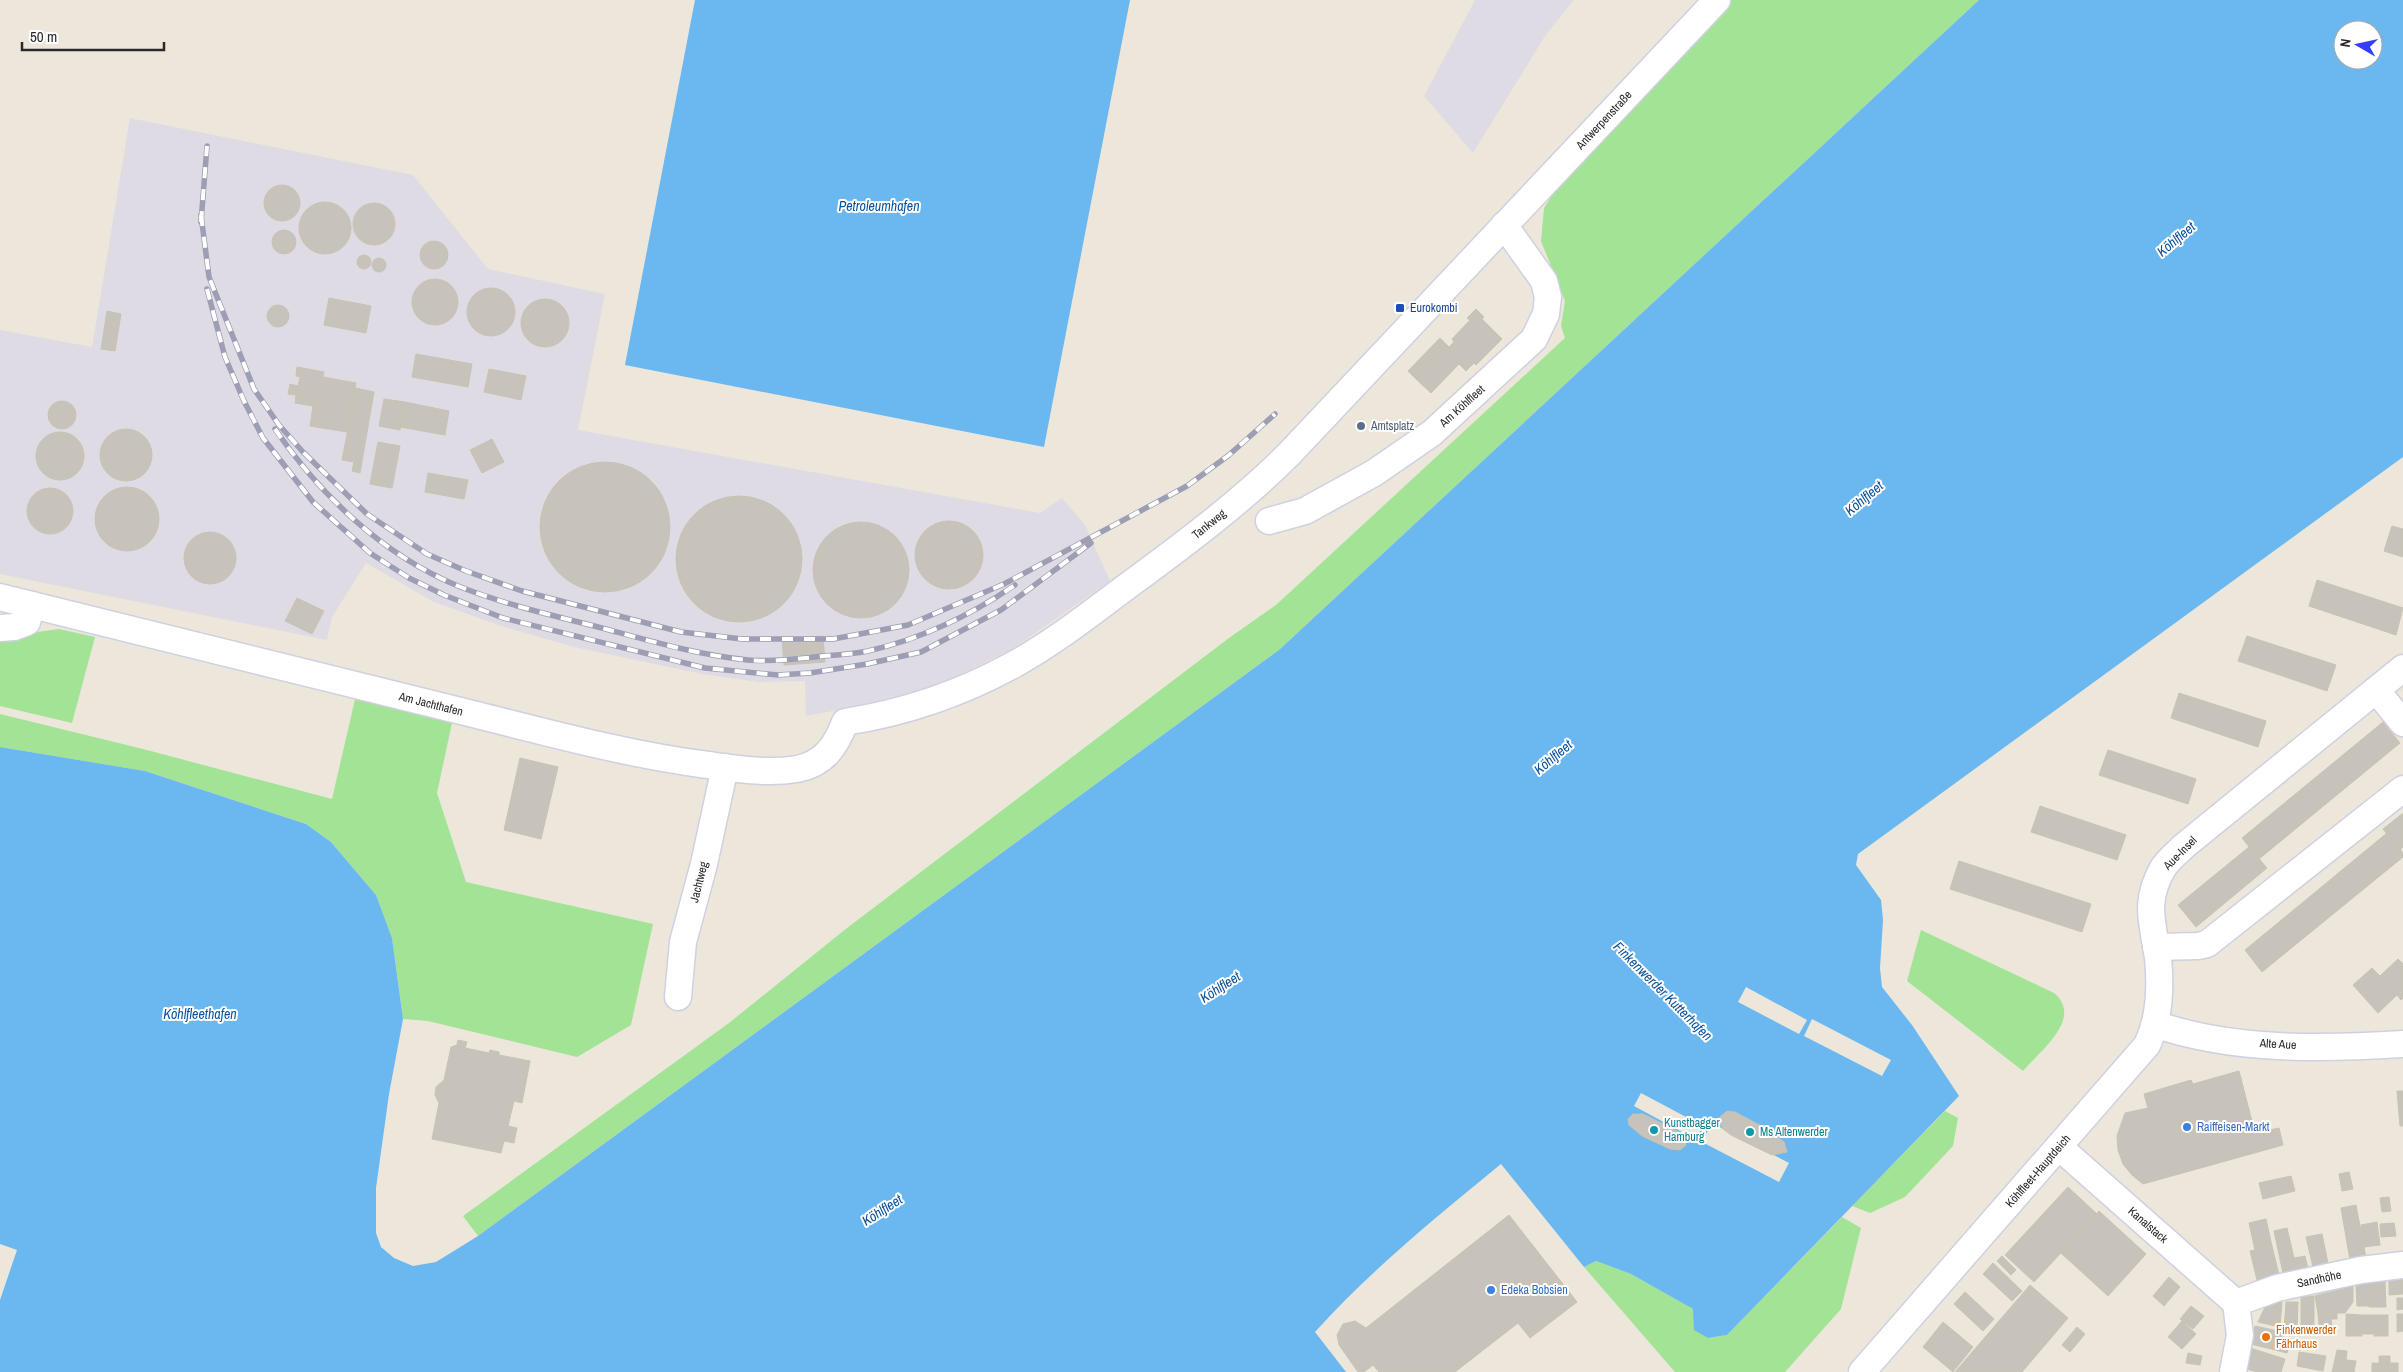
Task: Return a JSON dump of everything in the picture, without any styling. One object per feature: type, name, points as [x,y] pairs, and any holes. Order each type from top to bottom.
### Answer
[{"type":"street","name":"Antwerpenstraße","points":[[1504,226],[1711,5]]},
{"type":"street","name":"Am Köhlfleet","points":[[1268,521],[1305,511],[1374,473],[1432,433],[1534,339],[1546,314],[1548,297],[1544,281],[1504,226]]},
{"type":"street","name":"Tankweg","points":[[845,722],[904,711],[937,700],[1013,665],[1174,552],[1269,474],[1504,226]]},
{"type":"street","name":"Am Jachthafen","points":[[0,597],[573,739],[674,761],[765,771],[799,768],[818,762],[830,752],[845,722]]},
{"type":"street","points":[[0,628],[14,627],[27,622],[32,605]]},
{"type":"street","name":"Aue-Insel","points":[[2156,947],[2150,916],[2151,900],[2156,884],[2167,862],[2403,668]]},
{"type":"street","points":[[2376,690],[2403,723]]},
{"type":"street","name":"Jachtweg","points":[[678,997],[684,942],[704,864],[724,768]]},
{"type":"street","points":[[2156,947],[2207,944],[2403,789]]},
{"type":"street","name":"Köhlfleet-Hauptdeich","points":[[1862,1372],[2147,1045],[2155,1024],[2159,987],[2156,947]]},
{"type":"street","name":"Alte Aue","points":[[2155,1024],[2185,1034],[2214,1040],[2343,1048],[2403,1044]]},
{"type":"street","name":"Kanalstack","points":[[2059,1147],[2236,1303]]},
{"type":"street","name":"Sandhöhe","points":[[2236,1303],[2277,1288],[2361,1270],[2403,1265]]},
{"type":"street","points":[[2233,1372],[2240,1335],[2236,1303]]},
{"type":"shaded area","points":[[1475,0],[1574,0],[1545,36],[1473,153],[1424,96]]},
{"type":"shaded area","points":[[130,118],[413,175],[488,269],[605,294],[578,430],[1040,513],[1062,498],[1085,525],[1110,581],[1014,648],[939,685],[870,704],[806,716],[805,681],[759,682],[702,674],[574,647],[501,626],[434,602],[366,563],[332,617],[327,640],[0,574],[0,330],[92,347]]},
{"type":"green space","points":[[1729,0],[1979,0],[1279,650],[478,1236],[463,1216],[729,1023],[847,928],[1229,638],[1276,605],[1565,338],[1561,326],[1565,301],[1541,241],[1544,208],[1572,164]]},
{"type":"green space","points":[[59,629],[95,637],[72,723],[0,706],[0,637]]},
{"type":"green space","points":[[356,695],[452,723],[437,793],[466,882],[653,924],[631,1025],[577,1057],[428,1021],[403,1019],[392,938],[376,895],[331,842],[306,824],[145,771],[0,747],[0,714],[143,749],[332,799]]},
{"type":"green space","points":[[1921,930],[2054,993],[2062,1003],[2064,1013],[2062,1023],[2056,1034],[2023,1071],[1907,981]]},
{"type":"green space","points":[[1945,1111],[1958,1118],[1953,1146],[1905,1197],[1870,1213],[1852,1206]]},
{"type":"green space","points":[[1842,1217],[1861,1228],[1841,1309],[1785,1372],[1675,1372],[1584,1267],[1596,1261],[1631,1274],[1693,1309],[1708,1338],[1727,1335]]},
{"type":"water","name":"Petroleumhafen","points":[[695,0],[1130,0],[1044,447],[625,365]]},
{"type":"water","points":[[1979,0],[2403,0],[2403,457],[1858,854],[1856,865],[1881,900],[1883,920],[1880,968],[1882,987],[1912,1025],[1959,1096],[1727,1335],[1708,1338],[1694,1330],[1693,1309],[1631,1274],[1596,1261],[1584,1267],[1501,1164],[1428,1224],[1381,1266],[1315,1332],[1346,1372],[0,1372],[0,747],[145,771],[306,824],[331,842],[376,895],[392,938],[403,1019],[389,1094],[376,1188],[376,1233],[381,1247],[394,1258],[413,1266],[436,1262],[478,1236],[1279,650]]},
{"type":"pier","points":[[1746,987],[1807,1020],[1799,1034],[1738,1002]]},
{"type":"pier","points":[[1812,1019],[1891,1060],[1882,1076],[1804,1036]]},
{"type":"pier","points":[[1641,1093],[1703,1126],[1695,1139],[1634,1106]]},
{"type":"pier","points":[[1712,1123],[1789,1163],[1779,1182],[1702,1142]]},
{"type":"pier","points":[[0,1244],[17,1250],[0,1300]]},
{"type":"building","points":[[282,185],[289,186],[295,190],[299,196],[299,210],[295,216],[289,220],[282,221],[275,220],[269,216],[265,210],[264,203],[265,196],[269,190],[275,186]]},
{"type":"building","points":[[325,202],[339,206],[347,214],[351,228],[347,242],[339,250],[325,254],[311,250],[303,242],[299,228],[303,214],[311,206]]},
{"type":"building","points":[[374,203],[389,209],[395,224],[389,239],[374,245],[359,239],[353,224],[359,209]]},
{"type":"building","points":[[284,230],[293,233],[296,242],[293,251],[284,254],[275,251],[272,242],[275,233]]},
{"type":"building","points":[[434,241],[444,245],[448,255],[444,265],[434,269],[424,265],[420,255],[424,245]]},
{"type":"building","points":[[364,255],[369,257],[371,262],[369,267],[364,269],[359,267],[357,262],[359,257]]},
{"type":"building","points":[[379,258],[384,260],[386,265],[384,270],[379,272],[374,270],[372,265],[374,260]]},
{"type":"building","points":[[435,279],[448,283],[454,289],[458,302],[454,315],[448,321],[435,325],[422,321],[416,315],[412,302],[416,289],[422,283]]},
{"type":"building","points":[[491,288],[500,290],[508,295],[513,303],[515,312],[513,321],[508,329],[500,334],[491,336],[482,334],[474,329],[469,321],[467,312],[469,303],[474,295],[482,290]]},
{"type":"building","points":[[329,298],[371,306],[366,333],[324,325]]},
{"type":"building","points":[[545,299],[554,301],[562,306],[567,314],[569,323],[567,332],[562,340],[554,345],[545,347],[536,345],[528,340],[523,332],[521,323],[523,314],[528,306],[536,301]]},
{"type":"building","points":[[274,305],[282,305],[289,312],[289,320],[282,327],[274,327],[267,320],[267,312]]},
{"type":"building","points":[[1476,309],[1484,317],[1482,319],[1502,339],[1476,365],[1474,363],[1466,371],[1459,364],[1431,393],[1417,380],[1454,342],[1452,339],[1470,320],[1467,318]]},
{"type":"building","points":[[107,311],[121,314],[115,351],[101,349]]},
{"type":"building","points":[[1440,338],[1449,347],[1417,380],[1408,371]]},
{"type":"building","points":[[416,354],[472,364],[468,387],[412,377]]},
{"type":"building","points":[[297,367],[324,372],[323,377],[356,383],[347,432],[310,426],[313,406],[295,403],[296,395],[288,394],[290,384],[298,386],[300,377],[296,376]]},
{"type":"building","points":[[489,369],[526,376],[521,400],[484,392]]},
{"type":"building","points":[[356,388],[374,392],[360,473],[352,471],[354,462],[342,460]]},
{"type":"building","points":[[384,399],[405,402],[400,430],[379,426]]},
{"type":"building","points":[[62,401],[72,405],[76,415],[72,425],[62,429],[52,425],[48,415],[52,405]]},
{"type":"building","points":[[405,402],[449,411],[445,435],[400,427]]},
{"type":"building","points":[[121,429],[131,429],[145,436],[152,450],[152,460],[145,474],[131,481],[121,481],[111,477],[104,470],[100,460],[100,450],[104,440],[111,433]]},
{"type":"building","points":[[60,432],[69,434],[77,439],[82,447],[84,456],[82,465],[77,473],[69,478],[60,480],[51,478],[43,473],[38,465],[36,456],[38,447],[43,439],[51,434]]},
{"type":"building","points":[[492,439],[504,462],[482,473],[470,450]]},
{"type":"building","points":[[378,442],[400,446],[392,488],[370,484]]},
{"type":"building","points":[[605,462],[618,463],[630,467],[651,481],[665,502],[669,514],[669,540],[665,552],[651,573],[630,587],[618,591],[605,592],[592,591],[580,587],[559,573],[545,552],[541,540],[540,527],[541,514],[545,502],[559,481],[580,467],[592,463]]},
{"type":"building","points":[[428,473],[468,480],[464,499],[425,492]]},
{"type":"building","points":[[127,487],[145,493],[153,501],[159,519],[153,537],[145,545],[127,551],[109,545],[101,537],[95,519],[101,501],[109,493]]},
{"type":"building","points":[[45,488],[55,488],[69,498],[73,511],[69,524],[63,530],[55,534],[45,534],[31,524],[27,516],[27,506],[37,492]]},
{"type":"building","points":[[739,496],[763,501],[783,515],[797,535],[802,559],[797,583],[783,603],[763,617],[739,622],[715,617],[695,603],[681,583],[676,559],[681,535],[695,515],[715,501]]},
{"type":"building","points":[[956,521],[968,527],[977,536],[983,548],[981,568],[973,579],[956,589],[942,589],[925,579],[917,568],[915,548],[925,531],[936,523]]},
{"type":"building","points":[[861,522],[879,526],[895,536],[905,552],[909,570],[905,588],[895,604],[879,614],[861,618],[843,614],[827,604],[817,588],[813,570],[817,552],[827,536],[843,526]]},
{"type":"building","points":[[2392,526],[2403,529],[2403,557],[2384,551]]},
{"type":"building","points":[[205,532],[215,532],[229,539],[236,553],[236,563],[229,577],[215,584],[205,584],[195,580],[188,573],[184,563],[184,553],[188,543],[195,536]]},
{"type":"building","points":[[2317,580],[2403,608],[2396,635],[2309,606]]},
{"type":"building","points":[[297,598],[324,611],[312,634],[285,621]]},
{"type":"building","points":[[823,636],[825,662],[784,665],[782,639]]},
{"type":"building","points":[[2247,636],[2336,665],[2327,691],[2238,661]]},
{"type":"building","points":[[2179,693],[2266,721],[2258,747],[2171,718]]},
{"type":"building","points":[[2383,722],[2400,743],[2259,859],[2242,838]]},
{"type":"building","points":[[2108,750],[2196,779],[2188,804],[2099,775]]},
{"type":"building","points":[[520,758],[558,767],[541,839],[504,830]]},
{"type":"building","points":[[2040,806],[2126,835],[2117,860],[2031,832]]},
{"type":"building","points":[[2403,813],[2403,847],[2400,850],[2383,829]]},
{"type":"building","points":[[2387,833],[2403,853],[2403,857],[2262,972],[2245,950]]},
{"type":"building","points":[[2249,847],[2267,868],[2196,927],[2178,905]]},
{"type":"building","points":[[1959,861],[2091,904],[2082,932],[1950,889]]},
{"type":"building","points":[[2398,959],[2403,964],[2403,998],[2401,1000],[2397,995],[2378,1013],[2353,985],[2372,968],[2380,976]]},
{"type":"building","points":[[458,1040],[467,1042],[465,1048],[489,1053],[490,1050],[499,1052],[499,1055],[530,1061],[522,1103],[514,1101],[508,1126],[517,1128],[514,1143],[504,1141],[501,1153],[432,1139],[439,1103],[435,1095],[436,1087],[444,1080],[451,1047],[457,1045]]},
{"type":"building","name":"Raiffeisen-Markt","points":[[2239,1071],[2255,1133],[2279,1128],[2283,1145],[2143,1184],[2132,1175],[2123,1164],[2118,1150],[2117,1136],[2125,1113],[2148,1108],[2144,1094],[2191,1080],[2193,1084]]},
{"type":"building","points":[[2397,1091],[2403,1091],[2403,1126],[2400,1126]]},
{"type":"building","name":"Ms Altenwerder","points":[[1727,1111],[1735,1112],[1767,1129],[1784,1142],[1787,1152],[1772,1155],[1731,1135],[1723,1129],[1719,1118]]},
{"type":"building","name":"Kunstbagger Hamburg","points":[[1633,1114],[1643,1114],[1679,1132],[1684,1137],[1686,1145],[1680,1150],[1670,1149],[1642,1136],[1629,1125],[1628,1119]]},
{"type":"building","points":[[2349,1172],[2353,1189],[2342,1191],[2339,1174]]},
{"type":"building","points":[[2291,1176],[2295,1191],[2263,1199],[2259,1183]]},
{"type":"building","points":[[2068,1187],[2097,1214],[2034,1282],[2005,1255]]},
{"type":"building","points":[[2389,1197],[2391,1211],[2382,1212],[2380,1198]]},
{"type":"building","points":[[2356,1205],[2367,1263],[2351,1266],[2341,1208]]},
{"type":"building","points":[[2099,1211],[2146,1254],[2108,1296],[2061,1253]]},
{"type":"building","name":"Edeka Bobsien","points":[[1509,1215],[1577,1302],[1530,1338],[1518,1323],[1455,1372],[1379,1372],[1373,1365],[1364,1372],[1358,1372],[1339,1345],[1337,1335],[1343,1324],[1355,1321],[1366,1328]]},
{"type":"building","points":[[2266,1219],[2272,1246],[2255,1250],[2249,1223]]},
{"type":"building","points":[[2377,1222],[2380,1245],[2364,1247],[2361,1225]]},
{"type":"building","points":[[2394,1223],[2396,1236],[2381,1237],[2380,1224]]},
{"type":"building","points":[[2287,1228],[2294,1258],[2305,1256],[2309,1273],[2284,1278],[2274,1231]]},
{"type":"building","points":[[2322,1234],[2328,1263],[2313,1267],[2306,1237]]},
{"type":"building","points":[[2272,1246],[2280,1279],[2258,1284],[2250,1251]]},
{"type":"building","points":[[2002,1256],[2016,1270],[2011,1275],[1997,1261]]},
{"type":"building","points":[[1993,1263],[2022,1291],[2012,1301],[1983,1274]]},
{"type":"building","points":[[2389,1276],[2403,1276],[2403,1294],[2389,1295]]},
{"type":"building","points":[[2169,1277],[2180,1287],[2164,1306],[2153,1296]]},
{"type":"building","points":[[2385,1281],[2386,1307],[2369,1307],[2369,1282]]},
{"type":"building","points":[[2369,1282],[2369,1306],[2357,1306],[2356,1286]]},
{"type":"building","points":[[2030,1285],[2068,1318],[2022,1372],[1955,1372]]},
{"type":"building","points":[[2353,1286],[2353,1302],[2345,1313],[2337,1313],[2337,1319],[2331,1319],[2331,1314],[2318,1314],[2315,1296]]},
{"type":"building","points":[[1965,1292],[1994,1319],[1983,1331],[1954,1304]]},
{"type":"building","points":[[2314,1296],[2314,1315],[2301,1314],[2301,1297]]},
{"type":"building","points":[[2397,1298],[2403,1298],[2403,1309],[2397,1310]]},
{"type":"building","points":[[2271,1301],[2282,1302],[2280,1327],[2258,1322],[2266,1305]]},
{"type":"building","points":[[2286,1302],[2298,1302],[2297,1331],[2284,1330]]},
{"type":"building","points":[[2191,1306],[2204,1316],[2193,1329],[2180,1319]]},
{"type":"building","points":[[2301,1314],[2314,1315],[2314,1333],[2301,1335]]},
{"type":"building","points":[[2318,1314],[2331,1314],[2332,1333],[2320,1334]]},
{"type":"building","points":[[2346,1314],[2362,1315],[2362,1336],[2346,1336]]},
{"type":"building","points":[[2397,1314],[2403,1314],[2403,1331],[2397,1332]]},
{"type":"building","points":[[2362,1315],[2374,1315],[2374,1334],[2362,1334]]},
{"type":"building","points":[[2374,1315],[2388,1315],[2388,1336],[2374,1336]]},
{"type":"building","points":[[2182,1321],[2196,1334],[2182,1349],[2168,1337]]},
{"type":"building","points":[[1943,1322],[1973,1347],[1953,1372],[1923,1347]]},
{"type":"building","points":[[2255,1326],[2283,1332],[2282,1337],[2290,1343],[2287,1353],[2251,1344]]},
{"type":"building","points":[[2077,1327],[2085,1334],[2070,1352],[2062,1345]]},
{"type":"building","points":[[2250,1348],[2285,1359],[2281,1372],[2257,1372],[2244,1368]]},
{"type":"building","points":[[2337,1350],[2347,1351],[2346,1360],[2356,1361],[2354,1372],[2332,1372]]},
{"type":"building","points":[[2299,1352],[2326,1356],[2323,1371],[2297,1366]]},
{"type":"building","points":[[2188,1353],[2202,1356],[2200,1365],[2186,1363]]},
{"type":"building","points":[[2379,1356],[2390,1356],[2390,1363],[2398,1363],[2398,1372],[2372,1372],[2372,1363],[2379,1363]]},
{"type":"railway","points":[[201,222],[207,146]]},
{"type":"railway","points":[[201,215],[209,277],[254,389],[279,425],[303,452],[367,514],[427,554],[466,571],[522,591],[681,632],[742,639],[833,639],[908,625],[1004,584],[1187,486],[1229,455],[1275,414]]},
{"type":"railway","points":[[207,289],[225,357],[244,401],[263,438],[313,502],[370,553],[409,578],[444,595],[503,618],[705,668],[778,675],[810,673],[867,664],[921,652],[1001,610],[1091,543]]},
{"type":"railway","points":[[275,429],[312,477],[355,521],[404,558],[430,573],[458,586],[510,604],[691,651],[729,658],[766,661],[868,651],[907,640],[945,625],[1015,585]]},
{"type":"place","name":"Eurokombi","points":[[1400,308]]},
{"type":"place","name":"Amtsplatz","points":[[1361,426]]},
{"type":"place","name":"Raiffeisen-Markt","points":[[2187,1127]]},
{"type":"place","name":"Kunstbagger Hamburg","points":[[1654,1130]]},
{"type":"place","name":"Ms Altenwerder","points":[[1750,1132]]},
{"type":"place","name":"Edeka Bobsien","points":[[1491,1290]]},
{"type":"place","name":"Finkenwerder Fährhaus","points":[[2266,1337]]},
{"type":"water label","name":"Köhlfleet","points":[[2176,239]]},
{"type":"water label","name":"Köhlfleet","points":[[1864,498]]},
{"type":"water label","name":"Köhlfleet","points":[[1553,757]]},
{"type":"water label","name":"Köhlfleet","points":[[1220,987]]},
{"type":"water label","name":"Finkenwerder Kutterhafen","points":[[1663,991]]},
{"type":"water label","name":"Köhlfleethafen","points":[[200,1014]]},
{"type":"water label","name":"Köhlfleet","points":[[882,1210]]}]
